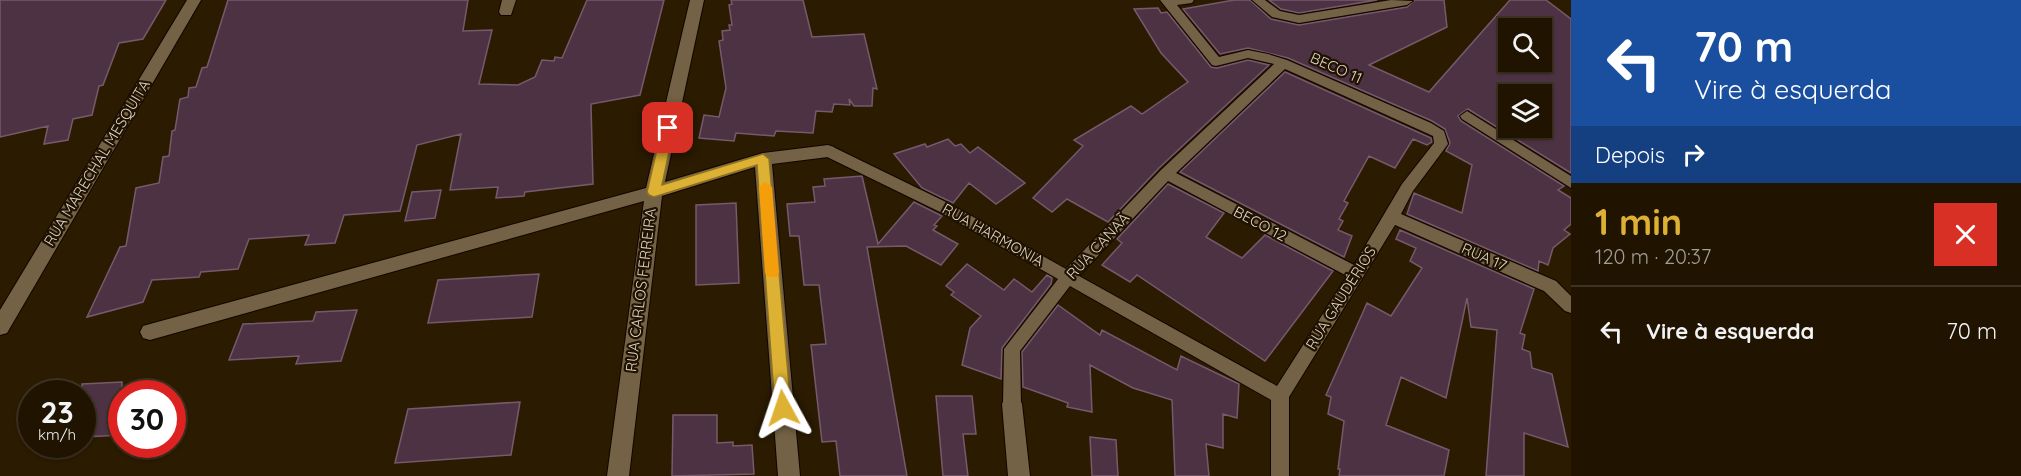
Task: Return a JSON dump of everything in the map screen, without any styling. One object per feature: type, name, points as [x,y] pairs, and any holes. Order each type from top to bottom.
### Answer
[{"type":"street","name":"RUA MARECHAL MESQUITA","points":[[0,327],[194,0]]},
{"type":"street","name":"RUA CARLOS FERREIRA","points":[[618,476],[654,192],[697,0]]},
{"type":"street","points":[[150,332],[654,192],[763,159],[828,151]]},
{"type":"street","points":[[763,159],[789,476]]},
{"type":"street","name":"RUA CANAÃ","points":[[1012,404],[1019,476]]},
{"type":"lane","points":[[1167,1],[1188,0]]},
{"type":"lane","points":[[1258,0],[1276,14],[1299,18],[1407,1]]},
{"type":"lane","name":"BECO 11","points":[[1167,1],[1216,62],[1248,54],[1283,63],[1426,126],[1439,134]]},
{"type":"lane","name":"RUA CANAÃ","points":[[1012,404],[1012,349],[1068,278],[1166,174],[1283,63]]},
{"type":"lane","points":[[1467,116],[1571,183]]},
{"type":"lane","name":"RUA GAUDÉRIOS","points":[[1280,396],[1392,217],[1407,188],[1441,144],[1439,134]]},
{"type":"lane","name":"RUA HARMONIA","points":[[828,151],[945,208],[1280,396]]},
{"type":"lane","name":"BECO 12","points":[[1166,174],[1355,273]]},
{"type":"lane","name":"RUA 17","points":[[1392,217],[1550,286],[1571,306]]},
{"type":"lane","points":[[1280,396],[1280,476]]},
{"type":"building","points":[[0,0],[166,0],[143,39],[119,43],[103,85],[99,86],[92,115],[73,119],[68,140],[44,144],[48,126],[0,137]]},
{"type":"building","points":[[228,0],[468,0],[463,31],[492,30],[479,84],[518,85],[535,77],[542,60],[554,61],[555,57],[562,58],[587,0],[664,0],[640,95],[591,104],[593,184],[525,192],[524,196],[496,198],[498,187],[450,190],[461,134],[417,145],[400,211],[344,215],[335,243],[305,245],[309,235],[249,239],[238,269],[201,272],[199,277],[152,280],[143,302],[87,317],[120,247],[126,246],[136,188],[159,183],[163,157],[169,156],[180,99],[188,97],[189,88],[196,87],[202,68],[207,67]]},
{"type":"building","points":[[731,0],[803,0],[812,37],[864,34],[877,89],[873,88],[872,106],[854,106],[849,99],[850,105],[834,104],[832,112],[816,111],[813,133],[776,131],[774,136],[736,133],[734,141],[699,138],[704,115],[719,117],[726,88],[719,41],[723,40],[722,31],[730,30],[729,25],[732,25],[729,5],[732,4]]},
{"type":"building","points":[[1234,0],[1250,0],[1271,19],[1299,25],[1407,7],[1415,0],[1444,0],[1447,27],[1369,65],[1429,92],[1510,0],[1546,0],[1571,19],[1571,173],[1515,138],[1552,138],[1552,84],[1498,84],[1498,128],[1468,109],[1458,116],[1461,121],[1564,186],[1558,190],[1571,198],[1571,224],[1564,230],[1570,234],[1553,248],[1548,265],[1539,261],[1538,271],[1407,214],[1414,193],[1462,213],[1472,165],[1446,151],[1450,143],[1445,129],[1432,121],[1288,58],[1248,48],[1220,54],[1183,9]]},
{"type":"building","points":[[1269,0],[1377,0],[1299,13],[1281,9]]},
{"type":"building","points":[[1158,8],[1161,13],[1167,12],[1211,67],[1217,68],[1248,60],[1269,65],[1159,168],[1108,222],[1067,199],[1052,212],[1033,198],[1083,146],[1074,140],[1131,106],[1142,114],[1188,82],[1161,53],[1134,9]]},
{"type":"building","points":[[1285,72],[1431,138],[1432,142],[1427,145],[1413,139],[1395,168],[1369,156],[1344,201],[1348,203],[1339,219],[1343,221],[1338,230],[1352,236],[1344,257],[1180,172]]},
{"type":"building","points":[[948,139],[955,146],[961,144],[970,153],[978,147],[1025,183],[996,204],[969,183],[953,203],[922,188],[894,154],[925,144],[927,147]]},
{"type":"building","points":[[862,176],[878,244],[914,202],[942,216],[934,225],[937,226],[933,230],[958,244],[941,265],[906,246],[867,247],[907,476],[840,476],[836,441],[822,442],[811,345],[826,344],[819,285],[804,285],[799,236],[790,236],[787,204],[815,202],[813,187],[825,186],[824,179]]},
{"type":"building","points":[[1168,184],[1224,213],[1206,237],[1242,258],[1265,235],[1333,271],[1265,361],[1137,275],[1130,282],[1102,265],[1122,243],[1117,239]]},
{"type":"building","points":[[441,190],[435,218],[405,221],[412,192]]},
{"type":"building","points":[[736,203],[739,283],[696,285],[696,205]]},
{"type":"building","points":[[1400,230],[1534,289],[1520,333],[1525,335],[1522,349],[1530,352],[1532,368],[1552,374],[1568,447],[1524,433],[1524,476],[1486,476],[1497,330],[1471,327],[1467,298],[1446,398],[1401,377],[1386,425],[1449,450],[1444,476],[1339,476],[1344,421],[1328,414],[1331,397],[1326,395],[1367,303],[1391,316],[1422,268],[1410,261],[1416,248],[1396,239]]},
{"type":"building","points":[[967,264],[1004,290],[1014,279],[1032,292],[1047,275],[1052,278],[1051,284],[1002,348],[1001,379],[962,365],[970,328],[981,316],[951,295],[954,292],[946,286]]},
{"type":"building","points":[[539,274],[532,317],[428,323],[438,280]]},
{"type":"building","points":[[1058,305],[1100,335],[1102,330],[1177,370],[1181,356],[1239,384],[1237,418],[1223,414],[1223,448],[1206,444],[1209,476],[1175,476],[1172,400],[1133,388],[1090,365],[1092,412],[1067,407],[1068,403],[1023,387],[1022,352]]},
{"type":"building","points":[[357,310],[341,361],[296,364],[299,356],[229,360],[243,324],[313,321],[316,312]]},
{"type":"building","points":[[96,383],[108,383],[108,436],[96,436]]},
{"type":"building","points":[[936,396],[972,396],[976,434],[963,434],[968,476],[943,476]]},
{"type":"building","points":[[520,402],[511,455],[395,463],[408,409]]},
{"type":"building","points":[[673,415],[717,415],[717,443],[733,442],[733,446],[752,445],[754,474],[672,476]]},
{"type":"building","points":[[1090,437],[1116,440],[1118,476],[1092,476]]},
{"type":"slow traffic","points":[[765,187],[772,272]]},
{"type":"route","points":[[668,128],[654,192],[763,159],[783,408]]}]
